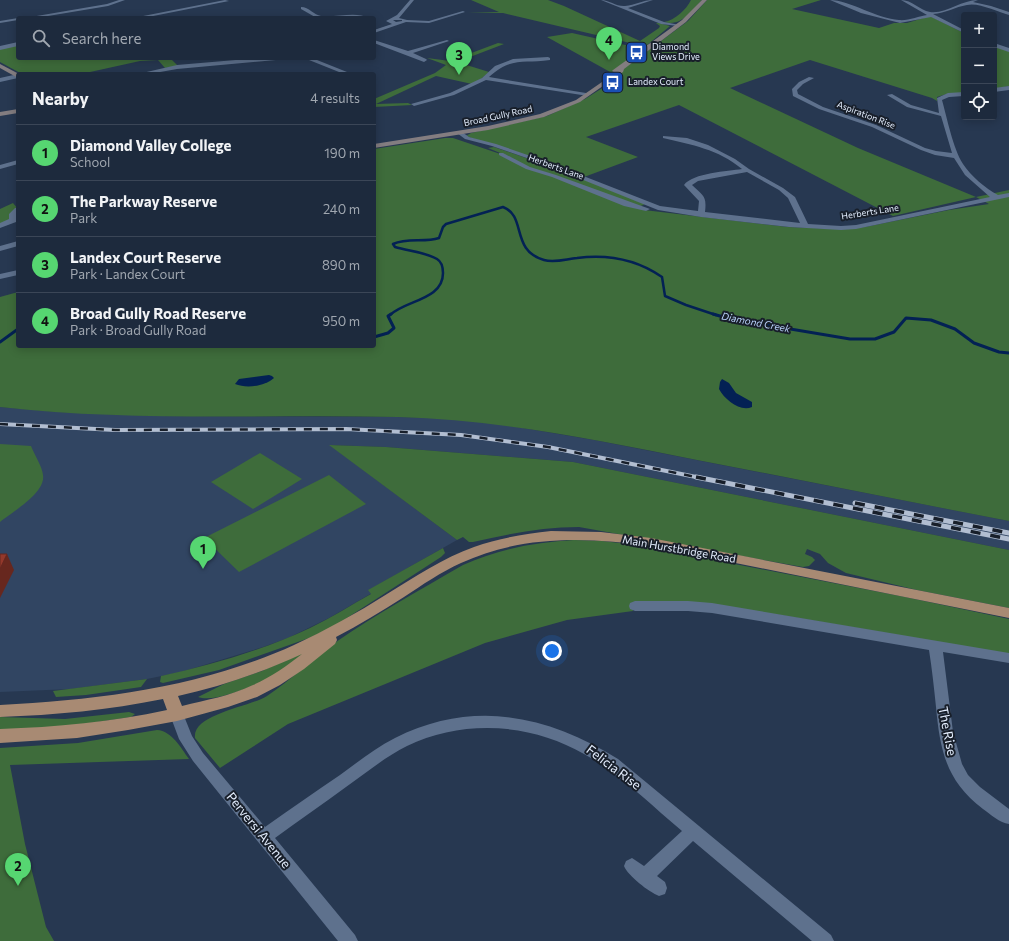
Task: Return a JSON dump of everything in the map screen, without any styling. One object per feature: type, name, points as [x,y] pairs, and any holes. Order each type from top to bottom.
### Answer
[{"type":"main road","name":"Main Hurstbridge Road","points":[[0,711],[90,706],[170,693],[266,664],[306,647],[363,616],[429,575],[461,558],[484,549],[514,541],[539,537],[575,534],[651,542],[1009,613]]},
{"type":"main road","name":"Main Hurstbridge Road","points":[[0,736],[44,734],[95,729],[177,715],[228,700],[266,686],[289,672],[363,616]]},
{"type":"main road","points":[[170,693],[177,715]]},
{"type":"street","points":[[39,16],[108,5],[125,0]]},
{"type":"street","points":[[382,30],[402,20],[412,0]]},
{"type":"street","points":[[603,0],[663,23],[678,25]]},
{"type":"street","points":[[624,8],[651,0]]},
{"type":"street","name":"Broad Gully Road","points":[[376,146],[460,133],[542,116],[568,106],[586,95],[614,74],[621,72],[621,68],[678,25],[695,11],[705,0]]},
{"type":"street","points":[[832,0],[863,12],[902,22],[942,12],[976,0]]},
{"type":"street","points":[[903,0],[961,30]]},
{"type":"street","points":[[146,16],[227,1]]},
{"type":"street","points":[[969,2],[1009,14]]},
{"type":"street","points":[[303,8],[317,16]]},
{"type":"street","points":[[376,32],[390,26],[389,21],[402,20],[429,22],[463,12]]},
{"type":"street","points":[[0,22],[16,20]]},
{"type":"street","points":[[407,53],[447,41]]},
{"type":"street","points":[[376,42],[424,60]]},
{"type":"street","points":[[0,48],[16,44]]},
{"type":"street","points":[[997,46],[1009,50]]},
{"type":"street","points":[[414,104],[452,94],[486,78],[497,68],[515,60],[548,59]]},
{"type":"street","points":[[151,72],[177,67],[254,60]]},
{"type":"street","points":[[312,60],[344,72]]},
{"type":"street","points":[[0,66],[16,75]]},
{"type":"street","points":[[0,80],[16,76]]},
{"type":"street","points":[[486,78],[586,95]]},
{"type":"street","name":"Aspiration Rise","points":[[811,78],[796,86],[794,90],[795,95],[814,105],[874,126],[929,152],[957,156]]},
{"type":"street","points":[[997,90],[1009,88]]},
{"type":"street","points":[[961,94],[948,95],[941,97],[939,100],[957,156],[961,166],[986,190],[997,198]]},
{"type":"street","points":[[890,95],[904,104],[924,112],[944,115]]},
{"type":"street","points":[[0,114],[16,111]]},
{"type":"street","name":"Herberts Lane","points":[[460,133],[467,138],[494,145],[558,168],[658,208],[805,226],[856,227],[1009,195]]},
{"type":"street","name":"Herberts Lane","points":[[448,135],[509,157],[528,168],[638,207],[660,211],[684,212]]},
{"type":"street","points":[[665,136],[692,141],[707,146],[743,166],[747,170],[786,193],[794,201],[805,226]]},
{"type":"street","points":[[486,148],[494,145]]},
{"type":"street","points":[[0,167],[16,163]]},
{"type":"street","points":[[701,214],[703,201],[698,194],[688,186],[690,182],[696,179],[747,170]]},
{"type":"street","points":[[638,207],[646,206],[646,203]]},
{"type":"street","points":[[0,226],[12,221],[14,219],[13,214],[16,212]]},
{"type":"street","points":[[0,249],[16,244]]},
{"type":"street","points":[[0,278],[16,273]]},
{"type":"street","points":[[635,606],[688,606],[712,608],[1009,658]]},
{"type":"street","name":"The Rise","points":[[935,645],[946,736],[954,762],[964,780],[972,790],[993,808],[1008,817]]},
{"type":"street","name":"Perversi Avenue","points":[[177,715],[191,746],[349,941]]},
{"type":"street","name":"Felicia Rise","points":[[264,836],[378,756],[410,738],[442,727],[458,724],[497,722],[533,726],[554,732],[586,746],[613,764],[825,941]]},
{"type":"street","points":[[645,876],[693,831]]},
{"type":"street","points":[[632,866],[658,888]]},
{"type":"shaded area","points":[[0,407],[59,412],[158,416],[398,417],[437,418],[494,423],[594,440],[1009,521],[1009,550],[573,462],[386,447],[330,445],[457,540],[369,590],[372,593],[329,618],[288,638],[263,647],[181,672],[147,679],[71,689],[0,692]]},
{"type":"green space","points":[[471,0],[548,0],[640,41],[659,28],[660,26],[656,23],[670,26],[646,46],[643,46],[503,13],[468,13],[499,12]]},
{"type":"green space","points":[[691,0],[702,0],[686,17],[681,20],[670,23],[664,22],[680,14]]},
{"type":"green space","points":[[707,0],[821,0],[792,9],[879,28],[894,23],[907,23],[930,16],[961,32],[961,93],[947,94],[937,97],[937,101],[932,98],[810,60],[730,88],[858,148],[976,197],[893,216],[679,105],[586,137],[638,157],[584,177],[466,136],[471,133],[547,116],[585,99],[612,82],[623,69],[688,21]]},
{"type":"green space","points":[[572,33],[643,49],[612,73],[547,37]]},
{"type":"green space","points":[[498,43],[504,44],[457,62],[489,72],[472,84],[436,76],[376,104],[376,98],[435,73],[446,65],[427,58],[450,61]]},
{"type":"green space","points":[[16,44],[16,60],[158,60],[140,61],[90,72],[18,72],[0,62],[0,48]]},
{"type":"green space","points":[[997,47],[1009,51],[1009,86],[997,88]]},
{"type":"green space","points":[[158,60],[172,60],[178,66],[165,68]]},
{"type":"green space","points":[[408,103],[412,105],[376,107],[376,104]]},
{"type":"green space","points":[[453,138],[515,159],[488,148],[494,147],[558,169],[645,204],[639,207],[644,210],[788,227],[839,229],[865,227],[949,210],[989,204],[976,197],[1009,190],[1009,521],[586,438],[474,422],[398,417],[348,416],[149,416],[50,412],[0,407],[0,297],[16,293],[16,348],[376,348],[376,149]]},
{"type":"green space","points":[[13,203],[16,207],[11,219],[0,225],[0,209]]},
{"type":"green space","points":[[0,444],[31,446],[40,465],[43,475],[43,482],[39,489],[27,502],[0,522]]},
{"type":"green space","points":[[329,445],[386,447],[573,462],[1009,550],[1009,608],[917,590],[846,573],[828,563],[820,554],[807,549],[805,554],[815,560],[809,566],[803,567],[579,527],[552,528],[499,536],[473,542],[469,542],[463,537],[457,540]]},
{"type":"green space","points":[[260,453],[302,479],[253,509],[211,482]]},
{"type":"green space","points":[[329,475],[366,504],[239,572],[204,538]]},
{"type":"green space","points":[[574,540],[602,541],[637,545],[905,597],[1009,619],[1009,654],[780,615],[631,603],[633,611],[567,620],[485,643],[288,724],[220,768],[195,738],[197,730],[203,723],[212,717],[267,696],[351,632],[398,602],[463,565],[476,559],[517,547],[546,542]]},
{"type":"green space","points":[[443,548],[445,553],[441,557],[333,627],[309,638],[219,670],[163,683],[160,682],[161,676],[237,656],[310,628],[371,594],[368,590]]},
{"type":"green space","points":[[307,650],[288,667],[257,684],[231,694],[218,697],[198,697],[224,684],[262,671]]},
{"type":"green space","points":[[147,679],[141,687],[86,695],[56,697],[53,691]]},
{"type":"green space","points":[[129,712],[135,714],[131,717],[70,726],[0,730],[0,717],[65,719]]},
{"type":"green space","points":[[157,730],[167,733],[172,737],[189,759],[10,765],[25,844],[46,927],[54,941],[0,941],[0,748],[78,743]]},
{"type":"water","points":[[269,375],[274,378],[261,385],[240,386],[235,384],[239,379]]},
{"type":"water","points":[[722,379],[729,383],[736,393],[752,402],[752,407],[743,408],[729,401],[719,389]]},
{"type":"building","points":[[0,554],[7,554],[0,569]]},
{"type":"waterway","name":"Diamond Creek","points":[[390,315],[437,289],[441,282],[443,273],[439,260],[422,253],[395,247],[393,244],[404,241],[439,238],[443,227],[446,224],[503,207],[510,211],[515,218],[522,241],[533,255],[548,261],[600,257],[621,259],[632,262],[662,277],[665,296],[713,314]]},
{"type":"waterway","name":"Diamond Creek","points":[[376,336],[388,333],[394,328],[388,316],[391,314]]},
{"type":"waterway","name":"Diamond Creek","points":[[713,314],[730,319],[850,339],[875,339],[894,332],[906,318],[931,320],[955,329],[974,343],[999,352],[1009,353]]},
{"type":"waterway","name":"Diamond Creek","points":[[0,342],[16,330]]},
{"type":"railway","points":[[0,424],[115,430],[346,429],[461,435],[548,447],[699,478]]},
{"type":"railway","points":[[699,478],[1009,539]]},
{"type":"railway","points":[[855,503],[1009,533]]},
{"type":"place","name":"Diamond Views Drive","points":[[636,52]]},
{"type":"place","name":"Broad Gully Road Reserve","points":[[609,60]]},
{"type":"place","name":"Landex Court Reserve","points":[[459,75]]},
{"type":"place","name":"Landex Court","points":[[613,82]]},
{"type":"place","name":"Diamond Valley College","points":[[203,569]]},
{"type":"place","name":"The Parkway Reserve","points":[[18,886]]}]
